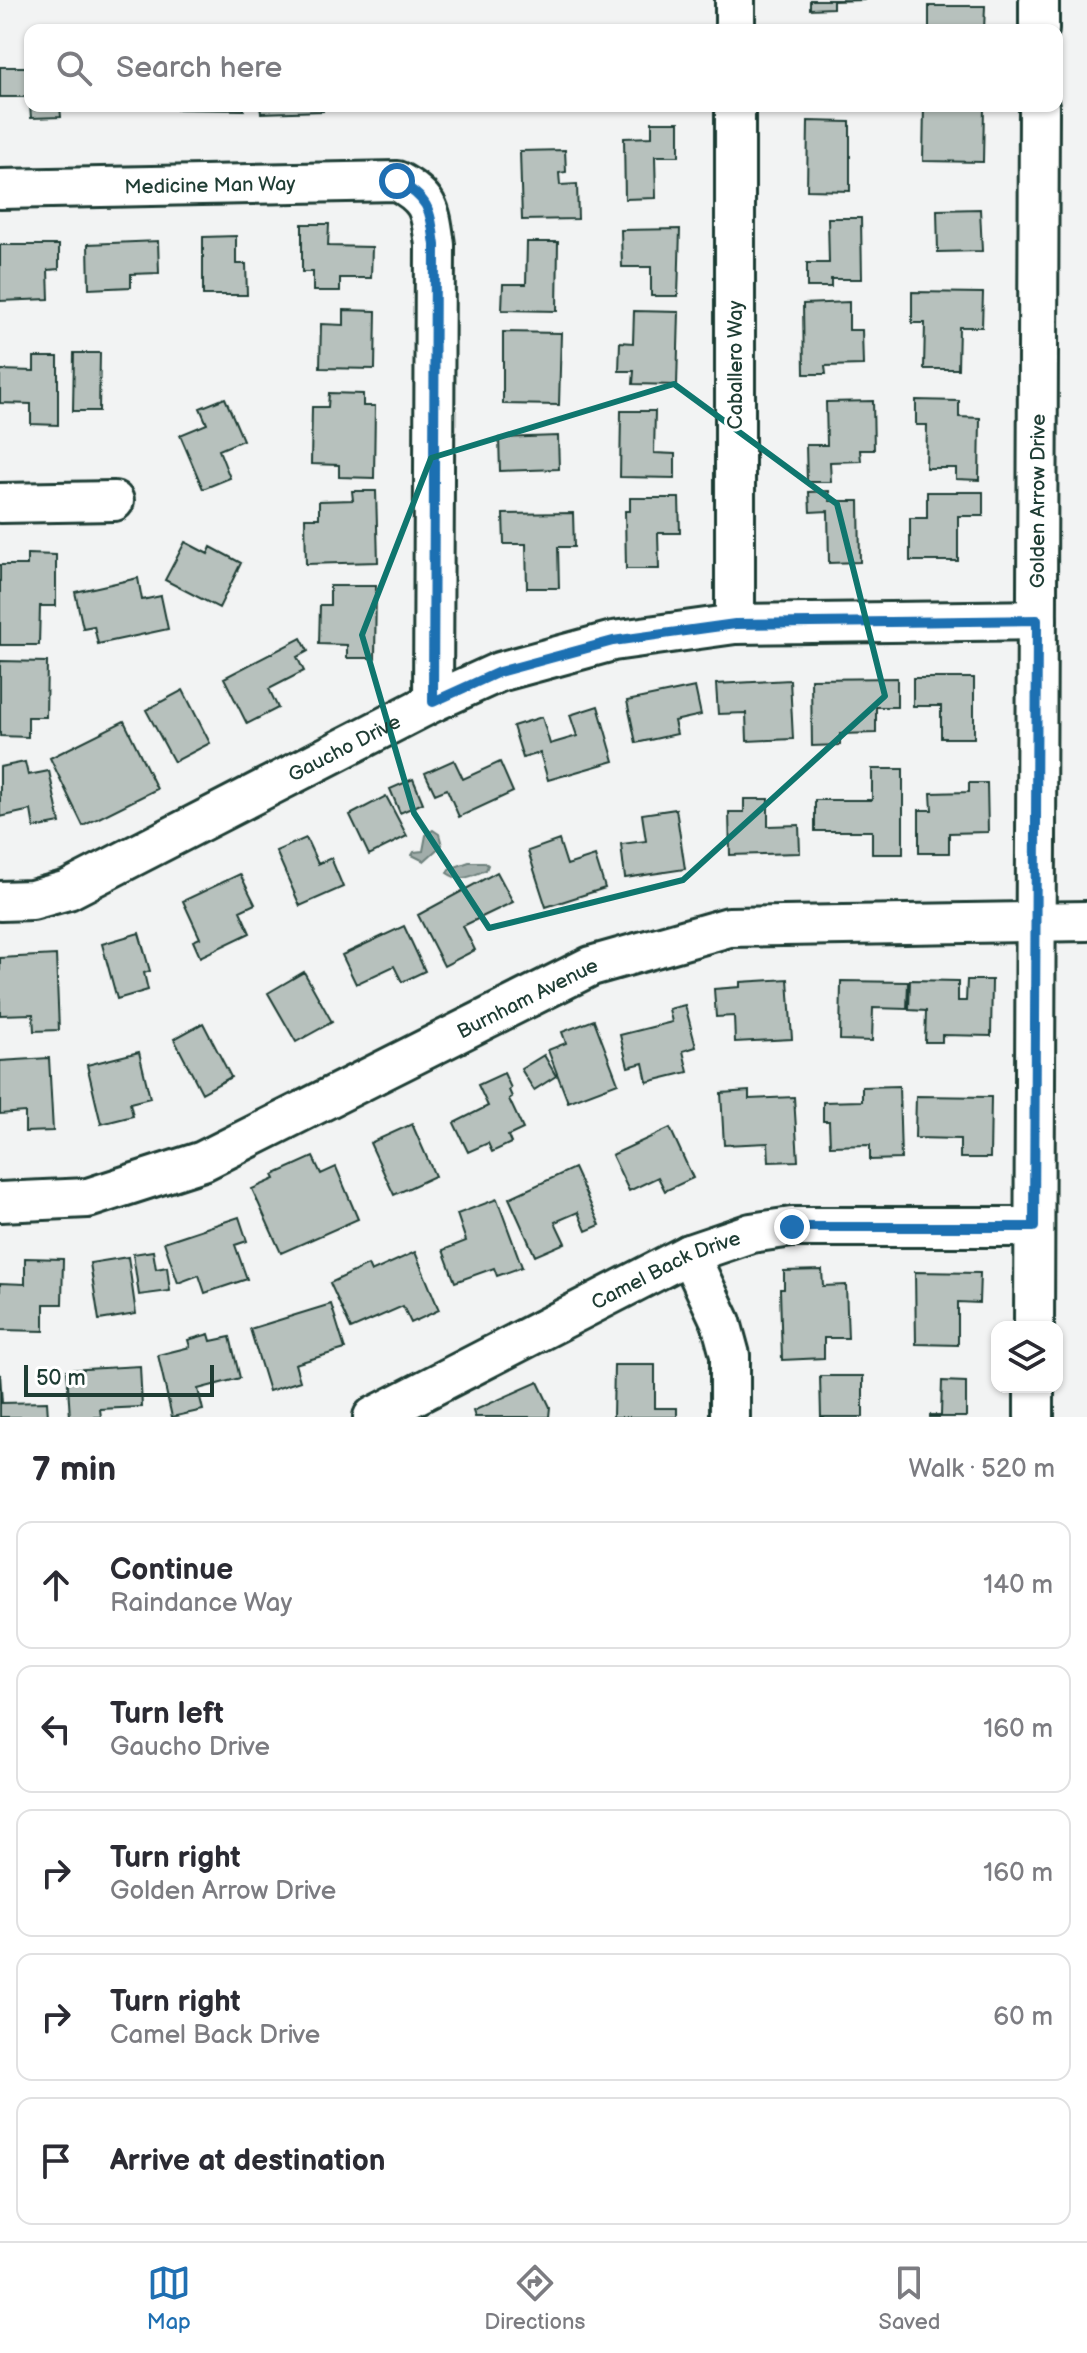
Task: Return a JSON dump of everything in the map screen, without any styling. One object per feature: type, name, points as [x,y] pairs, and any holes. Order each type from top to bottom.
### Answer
[{"type":"street","points":[[735,0],[735,24]]},
{"type":"street","points":[[1039,0],[1039,24]]},
{"type":"street","name":"Caballero Way","points":[[735,112],[735,624]]},
{"type":"street","name":"Golden Arrow Drive","points":[[1034,1321],[1039,112]]},
{"type":"street","name":"Medicine Man Way","points":[[0,189],[397,181],[419,193],[430,214],[435,245],[433,702]]},
{"type":"street","points":[[0,503],[114,501]]},
{"type":"street","name":"Gaucho Drive","points":[[0,901],[32,900],[68,890],[433,702],[499,672],[613,641],[735,624],[1037,620]]},
{"type":"street","name":"Burnham Avenue","points":[[0,1202],[88,1198],[203,1161],[591,966],[729,927],[1087,921]]},
{"type":"street","name":"Camel Back Drive","points":[[373,1417],[689,1254],[751,1233],[792,1227],[1034,1227]]},
{"type":"street","points":[[689,1254],[721,1322],[730,1355],[730,1417]]},
{"type":"street","points":[[1034,1393],[1034,1417]]},
{"type":"highlighted area","points":[[674,384],[837,504],[885,696],[683,880],[489,928],[414,813],[362,635],[431,458]]},
{"type":"shaded area","points":[[433,830],[439,834],[442,845],[424,861],[412,855],[423,851],[426,835]]},
{"type":"shaded area","points":[[469,862],[488,865],[486,870],[466,878],[447,873],[449,869]]},
{"type":"building","points":[[810,0],[865,0],[833,1],[833,8],[810,9]]},
{"type":"building","points":[[929,6],[985,6],[984,24],[929,24]]},
{"type":"building","points":[[0,67],[24,67],[24,97],[0,97]]},
{"type":"building","points":[[30,112],[61,112],[61,117],[31,118]]},
{"type":"building","points":[[924,112],[984,112],[983,162],[923,161]]},
{"type":"building","points":[[808,121],[850,122],[850,191],[807,190]]},
{"type":"building","points":[[652,122],[679,122],[679,156],[655,156],[656,198],[625,199],[624,138],[652,137]]},
{"type":"building","points":[[565,150],[566,172],[559,173],[560,185],[577,184],[578,219],[522,220],[520,151]]},
{"type":"building","points":[[980,209],[982,251],[938,252],[937,210]]},
{"type":"building","points":[[828,218],[861,218],[862,279],[831,279],[831,287],[807,287],[807,263],[829,263]]},
{"type":"building","points":[[302,224],[329,224],[328,246],[372,247],[371,278],[340,278],[340,291],[313,291],[313,272],[302,272]]},
{"type":"building","points":[[680,229],[678,296],[651,296],[651,267],[622,267],[621,230]]},
{"type":"building","points":[[236,236],[236,264],[246,264],[247,295],[203,295],[203,237]]},
{"type":"building","points":[[158,241],[159,273],[131,274],[131,287],[89,289],[88,244]]},
{"type":"building","points":[[527,242],[558,242],[557,311],[502,310],[503,284],[526,284]]},
{"type":"building","points":[[0,245],[59,245],[59,269],[48,270],[49,299],[0,301]]},
{"type":"building","points":[[912,292],[983,293],[982,327],[959,327],[958,369],[924,369],[925,323],[912,323]]},
{"type":"building","points":[[849,302],[849,330],[862,330],[863,365],[825,366],[826,374],[804,374],[803,304]]},
{"type":"building","points":[[344,310],[376,311],[375,369],[320,368],[321,324],[344,325]]},
{"type":"building","points":[[634,311],[679,312],[677,385],[633,384],[634,371],[619,371],[620,342],[633,343]]},
{"type":"building","points":[[503,332],[561,333],[559,405],[503,404]]},
{"type":"building","points":[[74,353],[100,353],[99,411],[73,411]]},
{"type":"building","points":[[34,357],[58,357],[58,425],[31,424],[31,404],[0,403],[0,370],[34,371]]},
{"type":"building","points":[[329,393],[363,394],[363,406],[375,406],[374,478],[339,477],[339,465],[311,464],[312,407],[328,407]]},
{"type":"building","points":[[225,398],[243,440],[219,450],[230,478],[203,489],[180,435],[207,424],[200,408]]},
{"type":"building","points":[[916,400],[959,401],[959,417],[980,418],[979,480],[956,479],[956,468],[926,468],[927,425],[916,425]]},
{"type":"building","points":[[873,401],[874,450],[860,450],[861,461],[830,462],[831,482],[807,482],[806,445],[827,445],[826,402]]},
{"type":"building","points":[[621,411],[655,411],[654,453],[675,454],[675,478],[620,477]]},
{"type":"building","points":[[558,436],[559,469],[500,471],[499,438]]},
{"type":"building","points":[[352,491],[376,491],[378,562],[306,564],[305,518],[319,518],[319,501],[353,500]]},
{"type":"building","points":[[829,491],[830,501],[859,501],[860,562],[829,563],[828,511],[810,512],[809,492]]},
{"type":"building","points":[[927,492],[983,492],[983,516],[958,516],[958,561],[910,561],[910,518],[927,518]]},
{"type":"building","points":[[630,498],[679,498],[680,533],[658,533],[659,569],[626,569],[625,511],[630,511]]},
{"type":"building","points":[[573,513],[574,547],[558,547],[559,588],[527,588],[526,544],[504,544],[503,514]]},
{"type":"building","points":[[185,542],[208,554],[211,547],[241,563],[219,608],[165,580]]},
{"type":"building","points":[[27,554],[56,555],[56,606],[40,606],[39,645],[0,645],[0,565],[27,565]]},
{"type":"building","points":[[138,578],[142,600],[161,596],[168,629],[98,644],[94,626],[83,628],[75,592]]},
{"type":"building","points":[[330,586],[376,586],[375,658],[347,658],[347,645],[319,644],[320,605],[330,605]]},
{"type":"building","points":[[301,638],[308,651],[297,657],[304,671],[269,689],[278,708],[247,724],[224,678]]},
{"type":"building","points":[[0,661],[47,662],[46,717],[28,717],[28,737],[0,736]]},
{"type":"building","points":[[897,678],[897,707],[876,707],[876,733],[840,734],[840,745],[812,746],[811,679]]},
{"type":"building","points":[[913,678],[974,678],[974,738],[941,738],[941,706],[913,706]]},
{"type":"building","points":[[790,680],[793,739],[747,741],[746,713],[718,714],[716,684]]},
{"type":"building","points":[[695,687],[701,715],[674,721],[677,734],[636,743],[627,701]]},
{"type":"building","points":[[183,690],[210,743],[174,762],[146,710]]},
{"type":"building","points":[[598,706],[614,761],[548,780],[540,753],[523,758],[513,726],[542,717],[550,744],[577,736],[570,715]]},
{"type":"building","points":[[124,721],[157,789],[83,826],[50,758]]},
{"type":"building","points":[[454,760],[463,779],[500,762],[513,792],[459,817],[447,789],[435,794],[425,773]]},
{"type":"building","points":[[25,762],[28,775],[49,771],[60,823],[34,828],[31,810],[0,817],[0,767]]},
{"type":"building","points":[[872,769],[903,769],[903,854],[872,854],[872,831],[815,831],[815,800],[872,800]]},
{"type":"building","points":[[413,779],[423,803],[400,813],[390,789]]},
{"type":"building","points":[[969,783],[987,783],[988,832],[949,833],[949,853],[919,853],[919,810],[932,810],[931,793],[969,792]]},
{"type":"building","points":[[386,796],[407,836],[369,855],[350,815]]},
{"type":"building","points":[[744,799],[768,799],[768,826],[799,825],[800,853],[730,855],[729,812],[744,812]]},
{"type":"building","points":[[676,809],[685,869],[625,878],[621,844],[646,841],[642,814]]},
{"type":"building","points":[[306,838],[318,864],[331,858],[343,887],[300,906],[276,851]]},
{"type":"building","points":[[559,840],[567,865],[595,856],[605,888],[546,907],[528,851]]},
{"type":"building","points":[[497,872],[513,902],[463,926],[475,950],[444,966],[418,915]]},
{"type":"building","points":[[240,874],[255,904],[240,911],[250,933],[200,957],[193,941],[200,938],[183,901]]},
{"type":"building","points":[[404,926],[425,971],[402,982],[394,966],[356,984],[342,955]]},
{"type":"building","points":[[139,933],[150,971],[144,973],[148,990],[117,999],[102,944]]},
{"type":"building","points":[[56,955],[59,1030],[34,1031],[33,1014],[0,1015],[0,958]]},
{"type":"building","points":[[304,972],[332,1022],[296,1042],[268,993]]},
{"type":"building","points":[[788,979],[792,1039],[735,1042],[734,1016],[716,1017],[714,989],[740,987],[740,982]]},
{"type":"building","points":[[910,980],[958,981],[958,1001],[966,1001],[967,980],[992,980],[991,1036],[942,1035],[942,1042],[925,1042],[926,1011],[909,1010]]},
{"type":"building","points":[[841,981],[908,982],[907,1009],[873,1008],[872,1041],[840,1040]]},
{"type":"building","points":[[685,1005],[696,1047],[683,1051],[688,1072],[647,1082],[643,1063],[628,1067],[620,1035],[672,1022],[669,1009]]},
{"type":"building","points":[[594,1020],[618,1083],[568,1102],[548,1050],[566,1043],[562,1032]]},
{"type":"building","points":[[203,1023],[231,1077],[202,1093],[174,1039]]},
{"type":"building","points":[[139,1052],[150,1098],[130,1103],[133,1116],[101,1124],[87,1065]]},
{"type":"building","points":[[544,1055],[556,1076],[534,1090],[521,1069]]},
{"type":"building","points":[[49,1058],[53,1131],[25,1132],[25,1112],[0,1114],[0,1061]]},
{"type":"building","points":[[504,1073],[511,1088],[512,1097],[509,1099],[523,1129],[508,1136],[511,1143],[492,1152],[488,1143],[468,1152],[454,1123],[488,1106],[478,1085]]},
{"type":"building","points":[[899,1086],[901,1159],[870,1160],[870,1145],[830,1146],[829,1121],[823,1121],[823,1102],[862,1101],[862,1087]]},
{"type":"building","points":[[749,1091],[749,1099],[794,1097],[798,1161],[769,1162],[768,1143],[724,1145],[721,1093]]},
{"type":"building","points":[[916,1096],[991,1097],[990,1158],[960,1158],[960,1139],[915,1138]]},
{"type":"building","points":[[412,1124],[435,1176],[394,1195],[370,1143]]},
{"type":"building","points":[[670,1128],[693,1178],[665,1191],[658,1177],[629,1191],[612,1155]]},
{"type":"building","points":[[313,1157],[321,1174],[336,1167],[358,1219],[281,1253],[252,1189],[275,1179],[273,1175]]},
{"type":"building","points":[[574,1168],[600,1225],[586,1231],[578,1212],[555,1222],[565,1243],[535,1256],[509,1198]]},
{"type":"building","points":[[497,1199],[522,1267],[497,1276],[494,1268],[455,1282],[443,1250],[466,1241],[457,1214]]},
{"type":"building","points":[[239,1217],[247,1241],[235,1245],[247,1279],[205,1293],[199,1275],[178,1283],[164,1242]]},
{"type":"building","points":[[153,1251],[156,1269],[167,1267],[170,1291],[139,1295],[133,1254]]},
{"type":"building","points":[[415,1252],[439,1310],[411,1323],[403,1306],[351,1329],[330,1283],[368,1265],[371,1272]]},
{"type":"building","points":[[128,1257],[136,1314],[99,1320],[90,1263]]},
{"type":"building","points":[[25,1258],[63,1259],[62,1304],[44,1304],[44,1331],[0,1330],[0,1283],[25,1284]]},
{"type":"building","points":[[822,1270],[823,1286],[846,1285],[848,1338],[824,1338],[824,1358],[782,1360],[780,1289],[784,1289],[784,1271]]},
{"type":"building","points":[[915,1272],[980,1273],[979,1303],[958,1302],[958,1345],[916,1344]]},
{"type":"building","points":[[331,1304],[345,1349],[295,1364],[300,1381],[269,1391],[250,1329]]},
{"type":"building","points":[[209,1334],[211,1341],[230,1337],[240,1378],[198,1389],[203,1410],[172,1417],[158,1355],[190,1347],[188,1340]]},
{"type":"building","points":[[614,1365],[655,1365],[655,1408],[677,1408],[677,1417],[613,1417]]},
{"type":"building","points":[[140,1366],[142,1407],[100,1409],[101,1417],[70,1417],[67,1370]]},
{"type":"building","points":[[0,1373],[2,1403],[47,1402],[48,1417],[0,1417]]},
{"type":"building","points":[[820,1376],[863,1376],[863,1417],[821,1417]]},
{"type":"building","points":[[942,1381],[966,1382],[966,1417],[930,1417],[941,1415]]},
{"type":"building","points":[[538,1382],[550,1407],[549,1417],[475,1417],[473,1411]]},
{"type":"route","points":[[397,181],[419,193],[430,214],[435,245],[433,702],[499,672],[613,641],[735,624],[1037,620],[1034,1227],[792,1227]]}]
